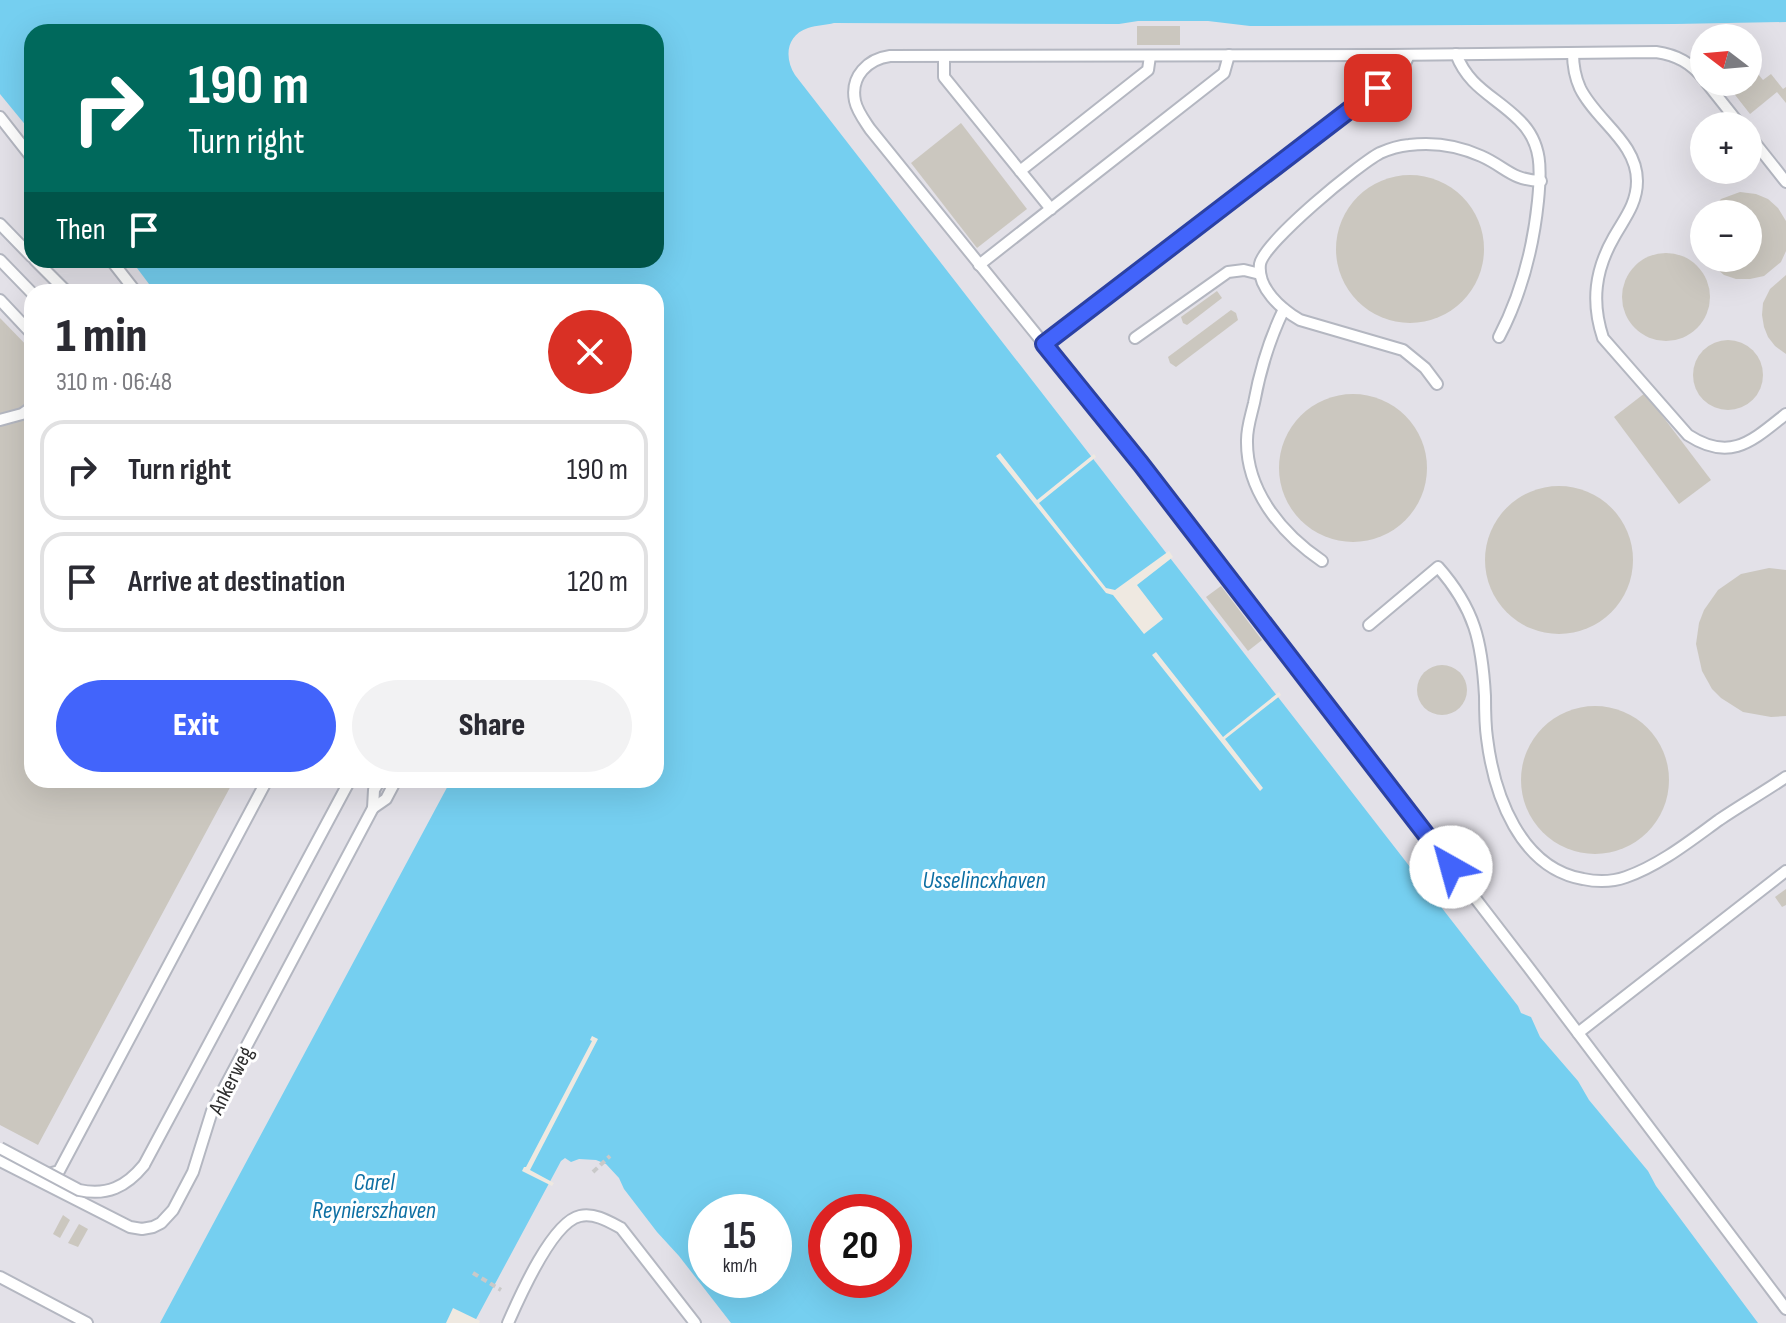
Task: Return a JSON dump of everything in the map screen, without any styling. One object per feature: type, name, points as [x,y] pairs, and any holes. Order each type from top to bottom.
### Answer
[{"type":"lane","points":[[1690,65],[1656,52],[890,56],[873,61],[860,72],[856,81],[855,102],[870,129],[1151,477],[1786,1309]]},
{"type":"lane","points":[[1573,53],[1582,92],[1628,149],[1637,181],[1633,205],[1608,248],[1596,287],[1597,321],[1603,338],[1679,425],[1697,441],[1718,447],[1749,443],[1786,414]]},
{"type":"lane","points":[[1456,54],[1468,78],[1521,121],[1530,134],[1538,156],[1541,181],[1528,266],[1511,314],[1499,337]]},
{"type":"lane","points":[[979,265],[1224,73],[1229,55]]},
{"type":"lane","points":[[1044,344],[1402,70],[1409,55]]},
{"type":"lane","points":[[944,56],[944,77],[1051,209]]},
{"type":"lane","points":[[1020,171],[1148,70],[1150,56]]},
{"type":"lane","points":[[1717,96],[1730,112]]},
{"type":"lane","points":[[0,117],[24,148]]},
{"type":"lane","points":[[1437,384],[1425,368],[1403,350],[1300,320],[1284,309],[1271,296],[1260,274],[1262,258],[1291,224],[1367,161],[1394,148],[1429,144],[1455,148],[1480,156],[1515,177],[1541,181]]},
{"type":"lane","points":[[1762,152],[1786,182]]},
{"type":"lane","points":[[0,224],[24,248]]},
{"type":"lane","points":[[0,260],[24,285]]},
{"type":"lane","points":[[44,268],[59,284]]},
{"type":"lane","points":[[117,268],[130,284]]},
{"type":"lane","points":[[1135,338],[1228,272],[1244,270],[1260,274]]},
{"type":"lane","points":[[0,300],[24,325]]},
{"type":"lane","points":[[1284,309],[1262,364],[1249,421],[1247,453],[1261,496],[1272,515],[1303,548],[1322,561]]},
{"type":"lane","points":[[0,420],[24,413]]},
{"type":"lane","points":[[1369,625],[1438,567],[1449,580],[1467,609],[1480,645],[1487,739],[1500,793],[1524,842],[1534,854],[1560,872],[1576,878],[1609,881],[1661,860],[1786,777]]},
{"type":"lane","points":[[27,1175],[59,1171],[263,788]]},
{"type":"lane","name":"Ankerweg","points":[[0,1148],[79,1190],[111,1190],[135,1176],[144,1165],[346,788]]},
{"type":"lane","name":"Ankerweg","points":[[0,1161],[130,1227],[153,1227],[168,1217],[193,1172],[212,1111],[373,808],[375,788]]},
{"type":"lane","name":"Ankerweg","points":[[373,808],[386,799],[392,788]]},
{"type":"lane","points":[[1578,1033],[1786,871]]},
{"type":"lane","points":[[508,1323],[523,1289],[561,1228],[570,1220],[590,1215],[604,1218],[621,1228],[695,1323]]},
{"type":"lane","points":[[0,1277],[87,1323]]},
{"type":"path","points":[[593,1172],[610,1156]]},
{"type":"path","points":[[473,1273],[501,1290]]},
{"type":"shaded area","points":[[0,0],[1786,0],[1786,1323],[0,1323]]},
{"type":"water","name":"Usselincxhaven","points":[[0,0],[1786,0],[1786,22],[1250,26],[1208,21],[1119,24],[834,23],[801,31],[791,41],[788,55],[795,75],[1521,1013],[1531,1017],[1540,1037],[1648,1171],[1758,1323],[731,1323],[712,1298],[792,1298],[792,1194],[688,1194],[688,1268],[606,1164],[579,1159],[571,1162],[565,1158],[474,1323],[160,1323],[447,788],[664,788],[664,284],[149,284],[137,268],[664,268],[664,24],[24,24],[24,123],[0,94]]},
{"type":"pier","points":[[1000,453],[1037,500],[1094,454],[1096,457],[1039,503],[1106,588],[1115,590],[1169,551],[1173,557],[1137,585],[1163,619],[1144,634],[1113,595],[1106,593],[996,456]]},
{"type":"pier","points":[[1156,652],[1223,737],[1279,692],[1281,695],[1225,739],[1263,788],[1260,791],[1152,655]]},
{"type":"pier","points":[[592,1036],[598,1039],[530,1170],[554,1183],[552,1186],[522,1171]]},
{"type":"pier","points":[[453,1308],[480,1321],[479,1323],[446,1323]]},
{"type":"building","points":[[1137,26],[1180,26],[1180,45],[1137,45]]},
{"type":"building","points":[[1771,74],[1783,89],[1786,87],[1786,103],[1777,92],[1748,112],[1736,96],[1762,96],[1762,79]]},
{"type":"building","points":[[961,123],[1027,209],[977,248],[911,163]]},
{"type":"building","points":[[1410,175],[1438,180],[1463,196],[1479,221],[1484,249],[1479,277],[1463,302],[1438,318],[1410,323],[1382,318],[1357,302],[1341,277],[1336,249],[1341,221],[1357,196],[1382,180]]},
{"type":"building","points":[[1740,192],[1756,194],[1778,208],[1786,221],[1786,251],[1781,262],[1764,276],[1736,279],[1720,272],[1762,272],[1762,200],[1721,199]]},
{"type":"building","points":[[1657,254],[1675,254],[1690,261],[1690,272],[1701,272],[1709,288],[1709,306],[1702,321],[1690,333],[1675,340],[1657,340],[1642,333],[1630,321],[1623,306],[1623,288],[1630,273],[1642,261]]},
{"type":"building","points":[[1786,275],[1786,354],[1768,337],[1762,315],[1763,303],[1770,289]]},
{"type":"building","points":[[1217,291],[1222,298],[1187,325],[1183,323],[1181,317]]},
{"type":"building","points":[[1231,310],[1238,320],[1176,367],[1170,363],[1168,357]]},
{"type":"building","points":[[0,318],[24,343],[24,788],[230,788],[38,1145],[0,1125]]},
{"type":"building","points":[[1728,340],[1753,350],[1763,375],[1753,400],[1728,410],[1703,400],[1693,375],[1703,350]]},
{"type":"building","points":[[1645,393],[1711,480],[1679,504],[1614,417]]},
{"type":"building","points":[[1353,394],[1381,399],[1406,415],[1422,440],[1427,468],[1422,496],[1406,521],[1381,537],[1353,542],[1325,537],[1300,521],[1284,496],[1279,468],[1284,440],[1300,415],[1325,399]]},
{"type":"building","points":[[1559,486],[1587,491],[1612,507],[1628,532],[1633,560],[1628,588],[1612,613],[1587,629],[1559,634],[1531,629],[1506,613],[1490,588],[1485,560],[1490,532],[1506,507],[1531,491]]},
{"type":"building","points":[[1769,568],[1786,570],[1786,716],[1771,717],[1743,712],[1721,698],[1702,671],[1696,644],[1704,610],[1718,590],[1741,574]]},
{"type":"building","points":[[1221,586],[1262,640],[1248,651],[1206,597]]},
{"type":"building","points":[[1442,665],[1460,672],[1467,690],[1460,708],[1442,715],[1424,708],[1417,690],[1424,672]]},
{"type":"building","points":[[1595,706],[1623,711],[1648,727],[1664,752],[1669,780],[1664,808],[1648,833],[1623,849],[1595,854],[1567,849],[1542,833],[1526,808],[1521,780],[1526,752],[1542,727],[1567,711]]},
{"type":"building","points":[[1786,889],[1786,905],[1782,907],[1775,897]]},
{"type":"building","points":[[63,1215],[70,1220],[60,1238],[53,1234]]},
{"type":"building","points":[[79,1224],[88,1229],[78,1247],[68,1243]]},
{"type":"route","points":[[1378,88],[1044,344],[1141,464],[1451,867]]},
{"type":"water label","name":"Carel Reynierszhaven","points":[[374,1196]]}]
